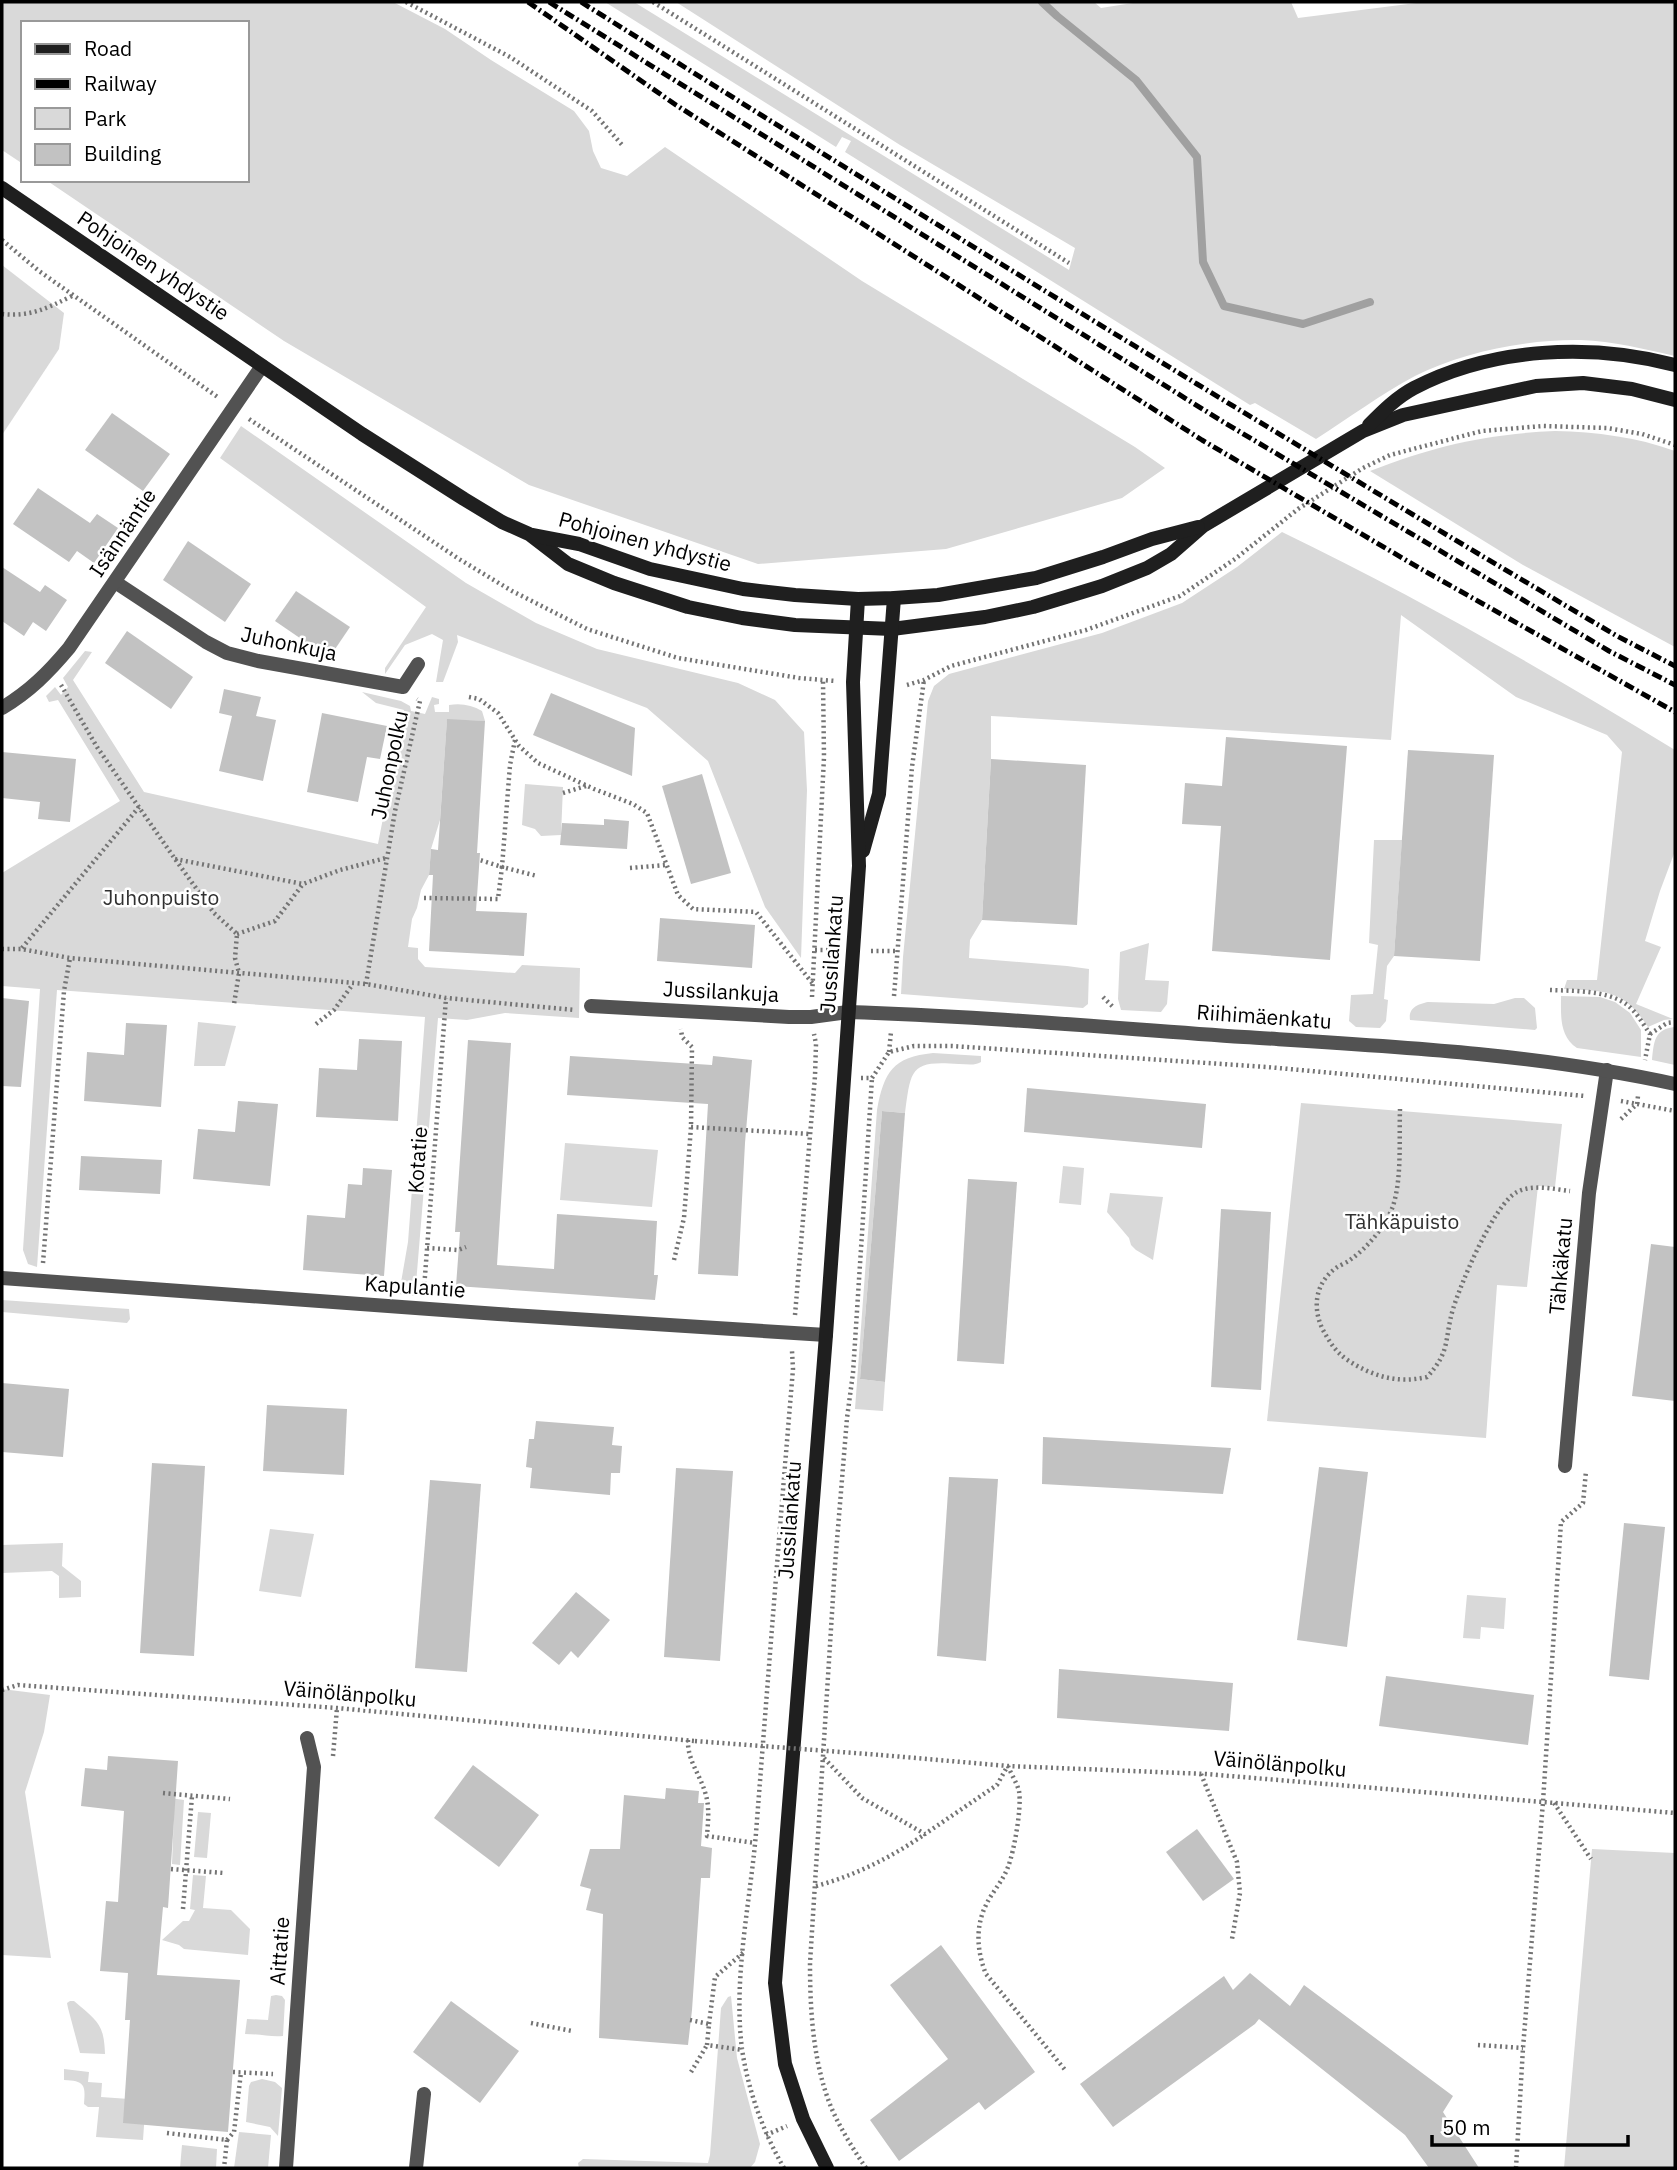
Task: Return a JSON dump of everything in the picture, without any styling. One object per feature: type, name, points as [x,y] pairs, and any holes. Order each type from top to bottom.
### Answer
[{"type":"main road","name":"Pohjoinen yhdystie","points":[[2,188],[362,434],[502,522],[529,534],[579,544],[650,569],[715,584],[795,595],[858,599],[938,595],[1035,578],[1152,539],[1203,526]]},
{"type":"main road","name":"Pohjoinen yhdystie","points":[[1363,431],[1394,401],[1412,388],[1486,361],[1580,351],[1622,355],[1675,365]]},
{"type":"main road","name":"Pohjoinen yhdystie","points":[[529,534],[568,564],[614,583],[688,607],[796,625],[891,629],[985,617],[1067,598],[1147,568],[1171,554],[1203,526],[1363,431],[1403,415],[1536,386],[1583,383],[1632,389],[1675,400]]},
{"type":"main road","name":"Jussilankatu","points":[[859,866],[878,794],[894,598]]},
{"type":"main road","name":"Jussilankatu","points":[[827,2168],[803,2119],[785,2064],[775,1983],[826,1335],[859,866],[853,682],[858,599]]},
{"type":"street","name":"Isännäntie","points":[[2,708],[26,693],[51,670],[69,648],[262,366]]},
{"type":"street","name":"Juhonkuja","points":[[115,582],[227,653],[258,662],[403,687]]},
{"type":"street","points":[[403,687],[418,664]]},
{"type":"street","name":"Jussilankuja","points":[[591,1006],[811,1017],[848,1012]]},
{"type":"street","name":"Riihimäenkatu","points":[[848,1012],[1479,1055],[1607,1070],[1675,1084]]},
{"type":"street","name":"Tähkäkatu","points":[[1565,1466],[1589,1193],[1607,1070]]},
{"type":"street","name":"Kapulantie","points":[[2,1278],[826,1335]]},
{"type":"street","name":"Aittatie","points":[[286,2168],[314,1767],[307,1738]]},
{"type":"street","points":[[416,2168],[424,2094]]},
{"type":"path","points":[[406,2],[510,57],[592,111],[624,147]]},
{"type":"path","points":[[653,2],[1069,263]]},
{"type":"path","points":[[2,240],[73,296],[233,409],[459,559],[512,591],[587,629],[678,658],[799,678],[853,682]]},
{"type":"path","points":[[2,314],[18,316],[35,313],[73,296]]},
{"type":"path","points":[[888,685],[902,686],[924,680],[951,666],[1086,630],[1180,596],[1235,559],[1298,509],[1363,468],[1390,455],[1482,431],[1543,426],[1606,428],[1642,434],[1675,445]]},
{"type":"path","points":[[51,670],[97,747],[175,859],[214,913],[237,934]]},
{"type":"path","points":[[784,2168],[766,2135],[743,2050],[739,1997],[755,1843],[815,1076],[816,1044],[811,1017],[824,757],[823,680]]},
{"type":"path","points":[[866,2168],[831,2106],[813,2034],[810,1963],[835,1565],[853,1373],[872,1078],[889,1052],[912,766],[924,680]]},
{"type":"path","name":"Juhonpolku","points":[[387,858],[420,701],[403,687]]},
{"type":"path","points":[[469,697],[479,699],[498,713],[515,740],[538,763],[633,804],[647,813],[678,895],[693,909],[756,912],[813,984]]},
{"type":"path","points":[[424,898],[498,899],[510,765],[515,740]]},
{"type":"path","points":[[563,793],[587,786]]},
{"type":"path","points":[[21,949],[139,807]]},
{"type":"path","points":[[175,859],[303,884],[340,870],[387,858],[366,984]]},
{"type":"path","points":[[480,860],[537,876]]},
{"type":"path","points":[[630,868],[667,865]]},
{"type":"path","points":[[237,934],[275,921],[303,884]]},
{"type":"path","points":[[234,1004],[239,973],[235,958],[237,934]]},
{"type":"path","points":[[2,949],[21,949],[70,958],[366,984],[446,998],[579,1010],[591,1006]]},
{"type":"path","points":[[42,1281],[64,990],[70,958]]},
{"type":"path","points":[[316,1024],[334,1010],[354,983]]},
{"type":"path","points":[[1550,989],[1602,995],[1625,1003],[1638,1017],[1650,1034],[1637,1104]]},
{"type":"path","name":"Kotatie","points":[[423,1309],[446,998]]},
{"type":"path","points":[[674,1260],[684,1218],[691,1127],[692,1047],[682,1037],[684,1011]]},
{"type":"path","points":[[1650,1034],[1667,1023],[1675,1022]]},
{"type":"path","points":[[889,1052],[914,1046],[952,1046],[1281,1068],[1602,1098],[1675,1111]]},
{"type":"path","points":[[815,1076],[872,1078]]},
{"type":"path","points":[[1400,1110],[1393,1206],[1379,1232],[1320,1285],[1317,1300],[1317,1319],[1329,1343],[1341,1356],[1362,1370],[1380,1377],[1402,1380],[1427,1377],[1440,1363],[1445,1352],[1453,1309],[1491,1224],[1506,1201],[1518,1191],[1538,1187],[1589,1193]]},
{"type":"path","points":[[691,1127],[810,1134]]},
{"type":"path","points":[[427,1248],[458,1250],[466,1247]]},
{"type":"path","points":[[1516,2168],[1561,1522]]},
{"type":"path","name":"Väinölänpolku","points":[[2,1689],[18,1685],[337,1708],[1007,1766],[1201,1774],[1675,1813]]},
{"type":"path","points":[[688,1740],[688,1750],[709,1807],[707,1836],[755,1843]]},
{"type":"path","points":[[824,1758],[862,1798],[925,1834]]},
{"type":"path","points":[[816,1886],[844,1878],[910,1845],[997,1785],[1007,1766]]},
{"type":"path","points":[[1007,1766],[1019,1792],[1014,1844],[1008,1867],[998,1888],[986,1904],[978,1930],[980,1959],[986,1974],[1066,2071]]},
{"type":"path","points":[[1201,1774],[1237,1863],[1240,1893],[1232,1939]]},
{"type":"path","points":[[163,1793],[230,1799]]},
{"type":"path","points":[[183,1909],[192,1796]]},
{"type":"path","points":[[1553,1802],[1591,1859]]},
{"type":"path","points":[[171,1869],[224,1873]]},
{"type":"path","points":[[691,2072],[707,2045],[715,1977],[744,1952]]},
{"type":"path","points":[[690,2020],[709,2024]]},
{"type":"path","points":[[531,2023],[572,2031]]},
{"type":"path","points":[[707,2045],[743,2050]]},
{"type":"path","points":[[1478,2045],[1523,2048]]},
{"type":"path","points":[[224,2168],[227,2140],[234,2132],[241,2072],[233,2072]]},
{"type":"path","points":[[167,2133],[227,2140]]},
{"type":"green space","points":[[2,2],[393,2],[445,29],[574,111],[589,131],[593,151],[601,168],[627,176],[665,147],[862,281],[1135,447],[1165,468],[1122,498],[946,549],[758,564],[529,485],[284,341],[49,182],[248,182],[248,21],[21,21],[21,163],[2,150]]},
{"type":"green space","points":[[605,2],[634,2],[1069,270],[1075,248],[900,145],[676,2],[1094,2],[1101,8],[1139,2],[1291,2],[1298,18],[1424,2],[1675,2],[1675,356],[1581,340],[1539,342],[1474,354],[1415,376],[1316,439],[1255,403],[1250,405],[845,152],[851,141],[842,137],[836,147]]},
{"type":"green space","points":[[2,265],[64,313],[59,349],[2,435]]},
{"type":"green space","points":[[241,426],[466,583],[536,623],[597,649],[738,683],[775,700],[804,732],[807,790],[801,958],[765,907],[708,761],[647,708],[457,635],[458,642],[443,682],[436,682],[443,640],[432,634],[405,645],[385,674],[385,668],[426,607],[220,458]]},
{"type":"green space","points":[[1555,431],[1616,436],[1675,451],[1675,647],[1523,565],[1370,471],[1416,455],[1483,438]]},
{"type":"green space","points":[[1282,532],[1481,636],[1675,750],[1675,851],[1645,941],[1661,947],[1636,1004],[1673,1019],[1648,1027],[1622,999],[1591,990],[1564,989],[1567,980],[1597,980],[1622,752],[1607,735],[1516,697],[1401,615],[1391,740],[991,716],[982,920],[970,940],[969,958],[1089,969],[1088,1004],[1083,1008],[901,994],[928,701],[934,686],[949,674],[1102,633],[1182,603],[1237,567]]},
{"type":"green space","name":"Juhonpuisto","points":[[85,651],[92,652],[73,680],[144,792],[378,844],[404,710],[376,703],[362,692],[401,701],[410,706],[411,711],[425,714],[432,697],[439,699],[439,704],[434,705],[435,712],[449,712],[449,705],[458,704],[482,711],[485,721],[447,720],[440,820],[431,849],[429,875],[412,919],[408,947],[418,948],[418,959],[425,967],[515,973],[522,965],[580,968],[579,1018],[505,1013],[467,1020],[438,1018],[415,1296],[399,1294],[408,1242],[425,1017],[57,990],[37,1267],[28,1264],[23,1250],[40,989],[2,986],[2,873],[120,801],[58,700],[49,702],[46,696],[55,687],[61,695],[68,687],[63,678]]},
{"type":"green space","points":[[525,784],[563,787],[561,835],[541,836],[535,829],[522,825]]},
{"type":"green space","points":[[1374,840],[1402,840],[1394,956],[1387,966],[1384,999],[1388,1000],[1386,1021],[1380,1028],[1356,1027],[1349,1021],[1351,995],[1373,994],[1378,945],[1369,943]]},
{"type":"green space","points":[[1149,943],[1145,980],[1169,981],[1167,1004],[1161,1012],[1121,1010],[1118,999],[1120,952]]},
{"type":"green space","points":[[1561,996],[1600,997],[1615,1002],[1630,1013],[1641,1030],[1641,1057],[1577,1048],[1564,1031]]},
{"type":"green space","points":[[1524,998],[1535,1008],[1535,1030],[1410,1020],[1412,1009],[1428,1002],[1494,1004]]},
{"type":"green space","points":[[198,1022],[236,1026],[225,1066],[194,1066]]},
{"type":"green space","points":[[1675,1027],[1675,1065],[1652,1060],[1656,1038],[1663,1030]]},
{"type":"green space","points":[[933,1053],[981,1056],[981,1062],[922,1066],[912,1077],[905,1113],[882,1111],[860,1379],[885,1382],[883,1411],[855,1409],[877,1110],[883,1086],[893,1069],[908,1058]]},
{"type":"green space","name":"Tähkäpuisto","points":[[1301,1103],[1562,1124],[1555,1187],[1538,1186],[1527,1287],[1497,1285],[1486,1438],[1267,1421]]},
{"type":"green space","points":[[565,1143],[658,1150],[652,1207],[560,1200]]},
{"type":"green space","points":[[1063,1166],[1084,1168],[1081,1205],[1059,1203]]},
{"type":"green space","points":[[1110,1193],[1163,1197],[1153,1260],[1131,1245],[1129,1238],[1107,1212]]},
{"type":"green space","points":[[2,1300],[129,1309],[130,1319],[127,1323],[2,1312]]},
{"type":"green space","points":[[270,1529],[314,1534],[301,1597],[259,1591]]},
{"type":"green space","points":[[63,1543],[62,1566],[81,1581],[81,1597],[59,1598],[59,1576],[52,1571],[2,1573],[2,1545]]},
{"type":"green space","points":[[1467,1595],[1506,1598],[1504,1629],[1481,1627],[1480,1639],[1463,1638]]},
{"type":"green space","points":[[2,1689],[50,1695],[44,1732],[25,1792],[51,1958],[2,1955]]},
{"type":"green space","points":[[163,1797],[184,1800],[180,1865],[172,1864],[174,1813]]},
{"type":"green space","points":[[198,1812],[211,1813],[207,1858],[194,1857]]},
{"type":"green space","points":[[1592,1849],[1675,1853],[1675,2168],[1564,2168]]},
{"type":"green space","points":[[193,1875],[206,1876],[203,1908],[231,1910],[250,1929],[248,1955],[184,1949],[162,1940],[183,1921],[189,1921],[195,1910],[190,1909]]},
{"type":"green space","points":[[276,1995],[285,2000],[283,2036],[245,2034],[247,2019],[268,2020],[271,1996]]},
{"type":"green space","points":[[731,1996],[737,2058],[760,2144],[755,2162],[750,2168],[579,2168],[578,2163],[583,2159],[708,2163],[721,2008]]},
{"type":"green space","points":[[74,2001],[98,2023],[103,2035],[105,2054],[80,2053],[67,2003]]},
{"type":"green space","points":[[64,2069],[89,2072],[88,2082],[102,2083],[101,2097],[143,2100],[143,2140],[96,2137],[99,2107],[88,2107],[84,2104],[84,2088],[76,2081],[64,2080]]},
{"type":"green space","points":[[262,2079],[275,2082],[282,2088],[278,2136],[270,2127],[246,2122],[249,2086],[251,2082]]},
{"type":"green space","points":[[239,2132],[271,2135],[268,2168],[234,2168]]},
{"type":"green space","points":[[182,2145],[217,2149],[216,2168],[180,2168]]},
{"type":"building","points":[[112,413],[170,454],[143,491],[85,450]]},
{"type":"building","points":[[38,488],[90,523],[97,514],[118,528],[94,563],[77,551],[69,562],[13,524]]},
{"type":"building","points":[[188,541],[251,584],[225,622],[163,580]]},
{"type":"building","points":[[2,567],[40,592],[45,585],[67,600],[46,631],[33,622],[24,636],[2,621]]},
{"type":"building","points":[[296,591],[350,627],[329,658],[275,621]]},
{"type":"building","points":[[127,631],[193,677],[171,709],[105,663]]},
{"type":"building","points":[[224,689],[261,697],[256,716],[276,720],[263,781],[219,771],[232,716],[219,713]]},
{"type":"building","points":[[551,693],[635,728],[632,776],[533,735]]},
{"type":"building","points":[[322,713],[387,726],[380,759],[367,757],[358,802],[307,792]]},
{"type":"building","points":[[447,719],[485,721],[476,911],[527,913],[524,956],[429,951],[433,875],[429,875],[431,849],[438,850]]},
{"type":"building","points":[[1226,737],[1347,746],[1330,960],[1212,951],[1221,826],[1182,824],[1185,783],[1222,786]]},
{"type":"building","points":[[1408,750],[1494,755],[1480,961],[1394,956]]},
{"type":"building","points":[[2,752],[76,759],[70,822],[38,819],[40,802],[2,798]]},
{"type":"building","points":[[991,759],[1086,765],[1077,925],[982,920]]},
{"type":"building","points":[[702,774],[731,873],[691,884],[662,786]]},
{"type":"building","points":[[604,819],[629,821],[627,849],[560,845],[562,823],[604,825]]},
{"type":"building","points":[[660,918],[755,925],[752,968],[657,961]]},
{"type":"building","points":[[2,998],[29,1001],[21,1087],[2,1086]]},
{"type":"building","points":[[126,1023],[167,1025],[161,1107],[84,1101],[87,1052],[124,1055]]},
{"type":"building","points":[[359,1039],[402,1041],[398,1121],[316,1117],[319,1068],[357,1070]]},
{"type":"building","points":[[468,1040],[511,1043],[497,1265],[554,1269],[557,1214],[657,1221],[654,1275],[658,1275],[655,1300],[456,1286],[460,1232],[455,1232]]},
{"type":"building","points":[[570,1056],[712,1065],[713,1056],[752,1060],[738,1276],[698,1274],[708,1104],[567,1095]]},
{"type":"building","points":[[1027,1088],[1206,1104],[1202,1148],[1024,1132]]},
{"type":"building","points":[[238,1101],[278,1104],[270,1186],[193,1179],[198,1129],[235,1132]]},
{"type":"building","points":[[882,1111],[905,1113],[885,1382],[860,1379]]},
{"type":"building","points":[[81,1156],[162,1160],[160,1194],[79,1190]]},
{"type":"building","points":[[363,1168],[392,1170],[384,1276],[303,1270],[307,1215],[345,1218],[348,1184],[362,1185]]},
{"type":"building","points":[[968,1179],[1017,1182],[1004,1364],[957,1361]]},
{"type":"building","points":[[1221,1209],[1271,1212],[1261,1390],[1211,1387]]},
{"type":"building","points":[[1651,1244],[1675,1247],[1675,1401],[1632,1396]]},
{"type":"building","points":[[2,1383],[69,1389],[63,1457],[2,1452]]},
{"type":"building","points":[[267,1405],[347,1409],[344,1475],[263,1471]]},
{"type":"building","points":[[536,1421],[614,1427],[612,1445],[622,1446],[620,1473],[611,1473],[610,1495],[530,1488],[532,1468],[526,1467],[529,1439],[534,1439]]},
{"type":"building","points":[[1043,1437],[1231,1448],[1223,1494],[1042,1484]]},
{"type":"building","points":[[152,1463],[205,1466],[194,1656],[140,1653]]},
{"type":"building","points":[[1319,1467],[1368,1472],[1347,1647],[1297,1640]]},
{"type":"building","points":[[676,1468],[733,1471],[720,1661],[664,1657]]},
{"type":"building","points":[[949,1477],[998,1479],[986,1661],[937,1656]]},
{"type":"building","points":[[430,1480],[481,1484],[467,1672],[415,1668]]},
{"type":"building","points":[[1624,1523],[1665,1527],[1649,1680],[1609,1676]]},
{"type":"building","points":[[576,1592],[610,1620],[578,1658],[571,1651],[559,1665],[532,1643]]},
{"type":"building","points":[[1059,1669],[1233,1683],[1229,1731],[1057,1718]]},
{"type":"building","points":[[1386,1676],[1534,1695],[1528,1745],[1379,1726]]},
{"type":"building","points":[[108,1756],[178,1761],[168,1908],[163,1907],[157,1975],[240,1980],[228,2132],[123,2123],[130,2020],[125,2020],[128,1973],[100,1971],[106,1901],[118,1902],[124,1811],[81,1806],[85,1768],[107,1770]]},
{"type":"building","points":[[473,1765],[539,1815],[499,1867],[434,1818]]},
{"type":"building","points":[[666,1788],[699,1791],[698,1803],[704,1803],[701,1846],[712,1848],[710,1878],[701,1878],[688,2045],[599,2038],[603,1914],[586,1910],[591,1889],[580,1886],[590,1849],[620,1849],[624,1795],[665,1799]]},
{"type":"building","points":[[1197,1829],[1234,1879],[1203,1901],[1166,1852]]},
{"type":"building","points":[[941,1945],[1035,2072],[985,2110],[979,2102],[899,2161],[870,2120],[948,2059],[890,1985]]},
{"type":"building","points":[[1250,1973],[1290,2006],[1304,1985],[1453,2096],[1443,2112],[1479,2168],[1429,2168],[1405,2135],[1259,2019],[1113,2127],[1080,2084],[1224,1976],[1233,1990]]},
{"type":"building","points":[[451,2001],[519,2051],[480,2103],[413,2052]]},
{"type":"waterway","points":[[1042,2],[1136,80],[1197,157],[1203,262],[1224,306],[1303,324],[1370,302]]},
{"type":"railway","points":[[528,2],[676,105],[1202,440],[1421,569],[1675,712]]},
{"type":"railway","points":[[549,2],[1225,423],[1609,651],[1675,685]]},
{"type":"railway","points":[[581,2],[1226,402],[1617,636],[1675,666]]}]
